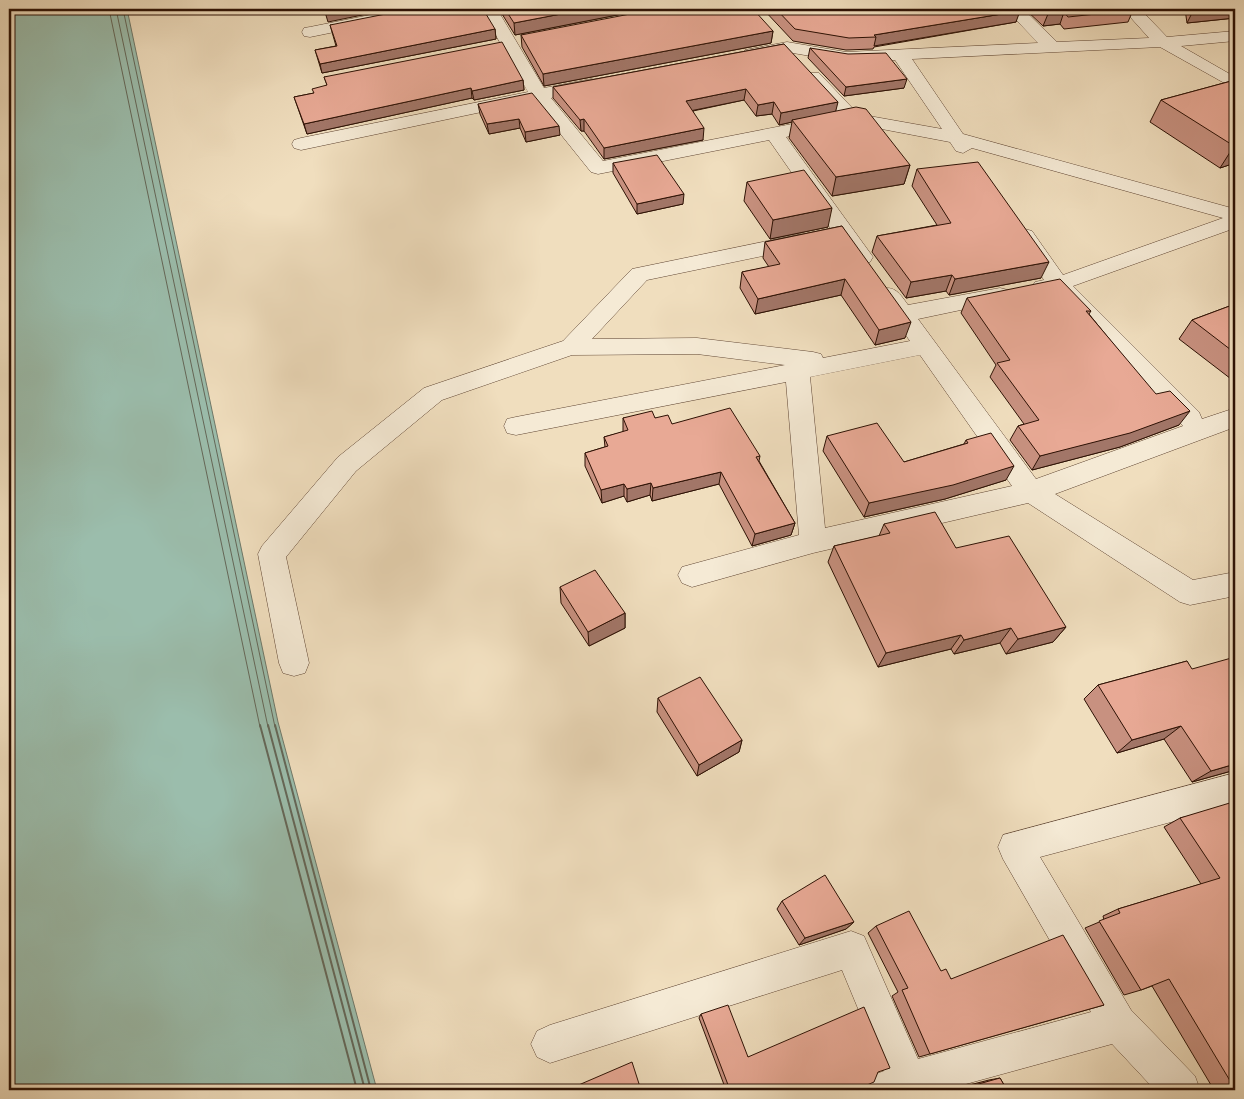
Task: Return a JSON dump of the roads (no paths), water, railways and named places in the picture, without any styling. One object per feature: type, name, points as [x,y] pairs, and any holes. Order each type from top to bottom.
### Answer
[{"type":"street","points":[[310,32],[423,9]]},
{"type":"street","points":[[489,9],[538,94],[598,168],[813,126]]},
{"type":"street","points":[[1014,9],[1052,47]]},
{"type":"street","points":[[1131,9],[1163,42],[1235,84]]},
{"type":"street","points":[[729,58],[781,40],[846,57],[1163,42],[1235,36]]},
{"type":"street","points":[[491,48],[529,40]]},
{"type":"street","points":[[781,40],[852,118]]},
{"type":"street","points":[[899,53],[974,162]]},
{"type":"street","points":[[301,144],[605,81]]},
{"type":"street","points":[[832,122],[852,118],[957,138],[1235,215]]},
{"type":"street","points":[[774,134],[1031,492],[1190,593],[1235,584]]},
{"type":"street","points":[[1013,219],[1058,284],[1201,430]]},
{"type":"street","points":[[903,314],[1058,284],[1235,222]]},
{"type":"street","points":[[571,347],[640,274],[844,232]]},
{"type":"street","points":[[294,663],[272,554],[347,464],[433,394],[571,347],[697,346],[837,363]]},
{"type":"street","points":[[516,426],[926,346]]},
{"type":"street","points":[[797,371],[813,542]]},
{"type":"street","points":[[692,575],[813,542],[1031,492],[1235,417]]},
{"type":"street","points":[[1181,1090],[1118,1023],[1015,847],[1235,789]]},
{"type":"street","points":[[550,1044],[851,949],[896,1086],[1118,1023]]},
{"type":"water","points":[[9,9],[127,9],[278,722],[377,1090],[9,1090]]}]
